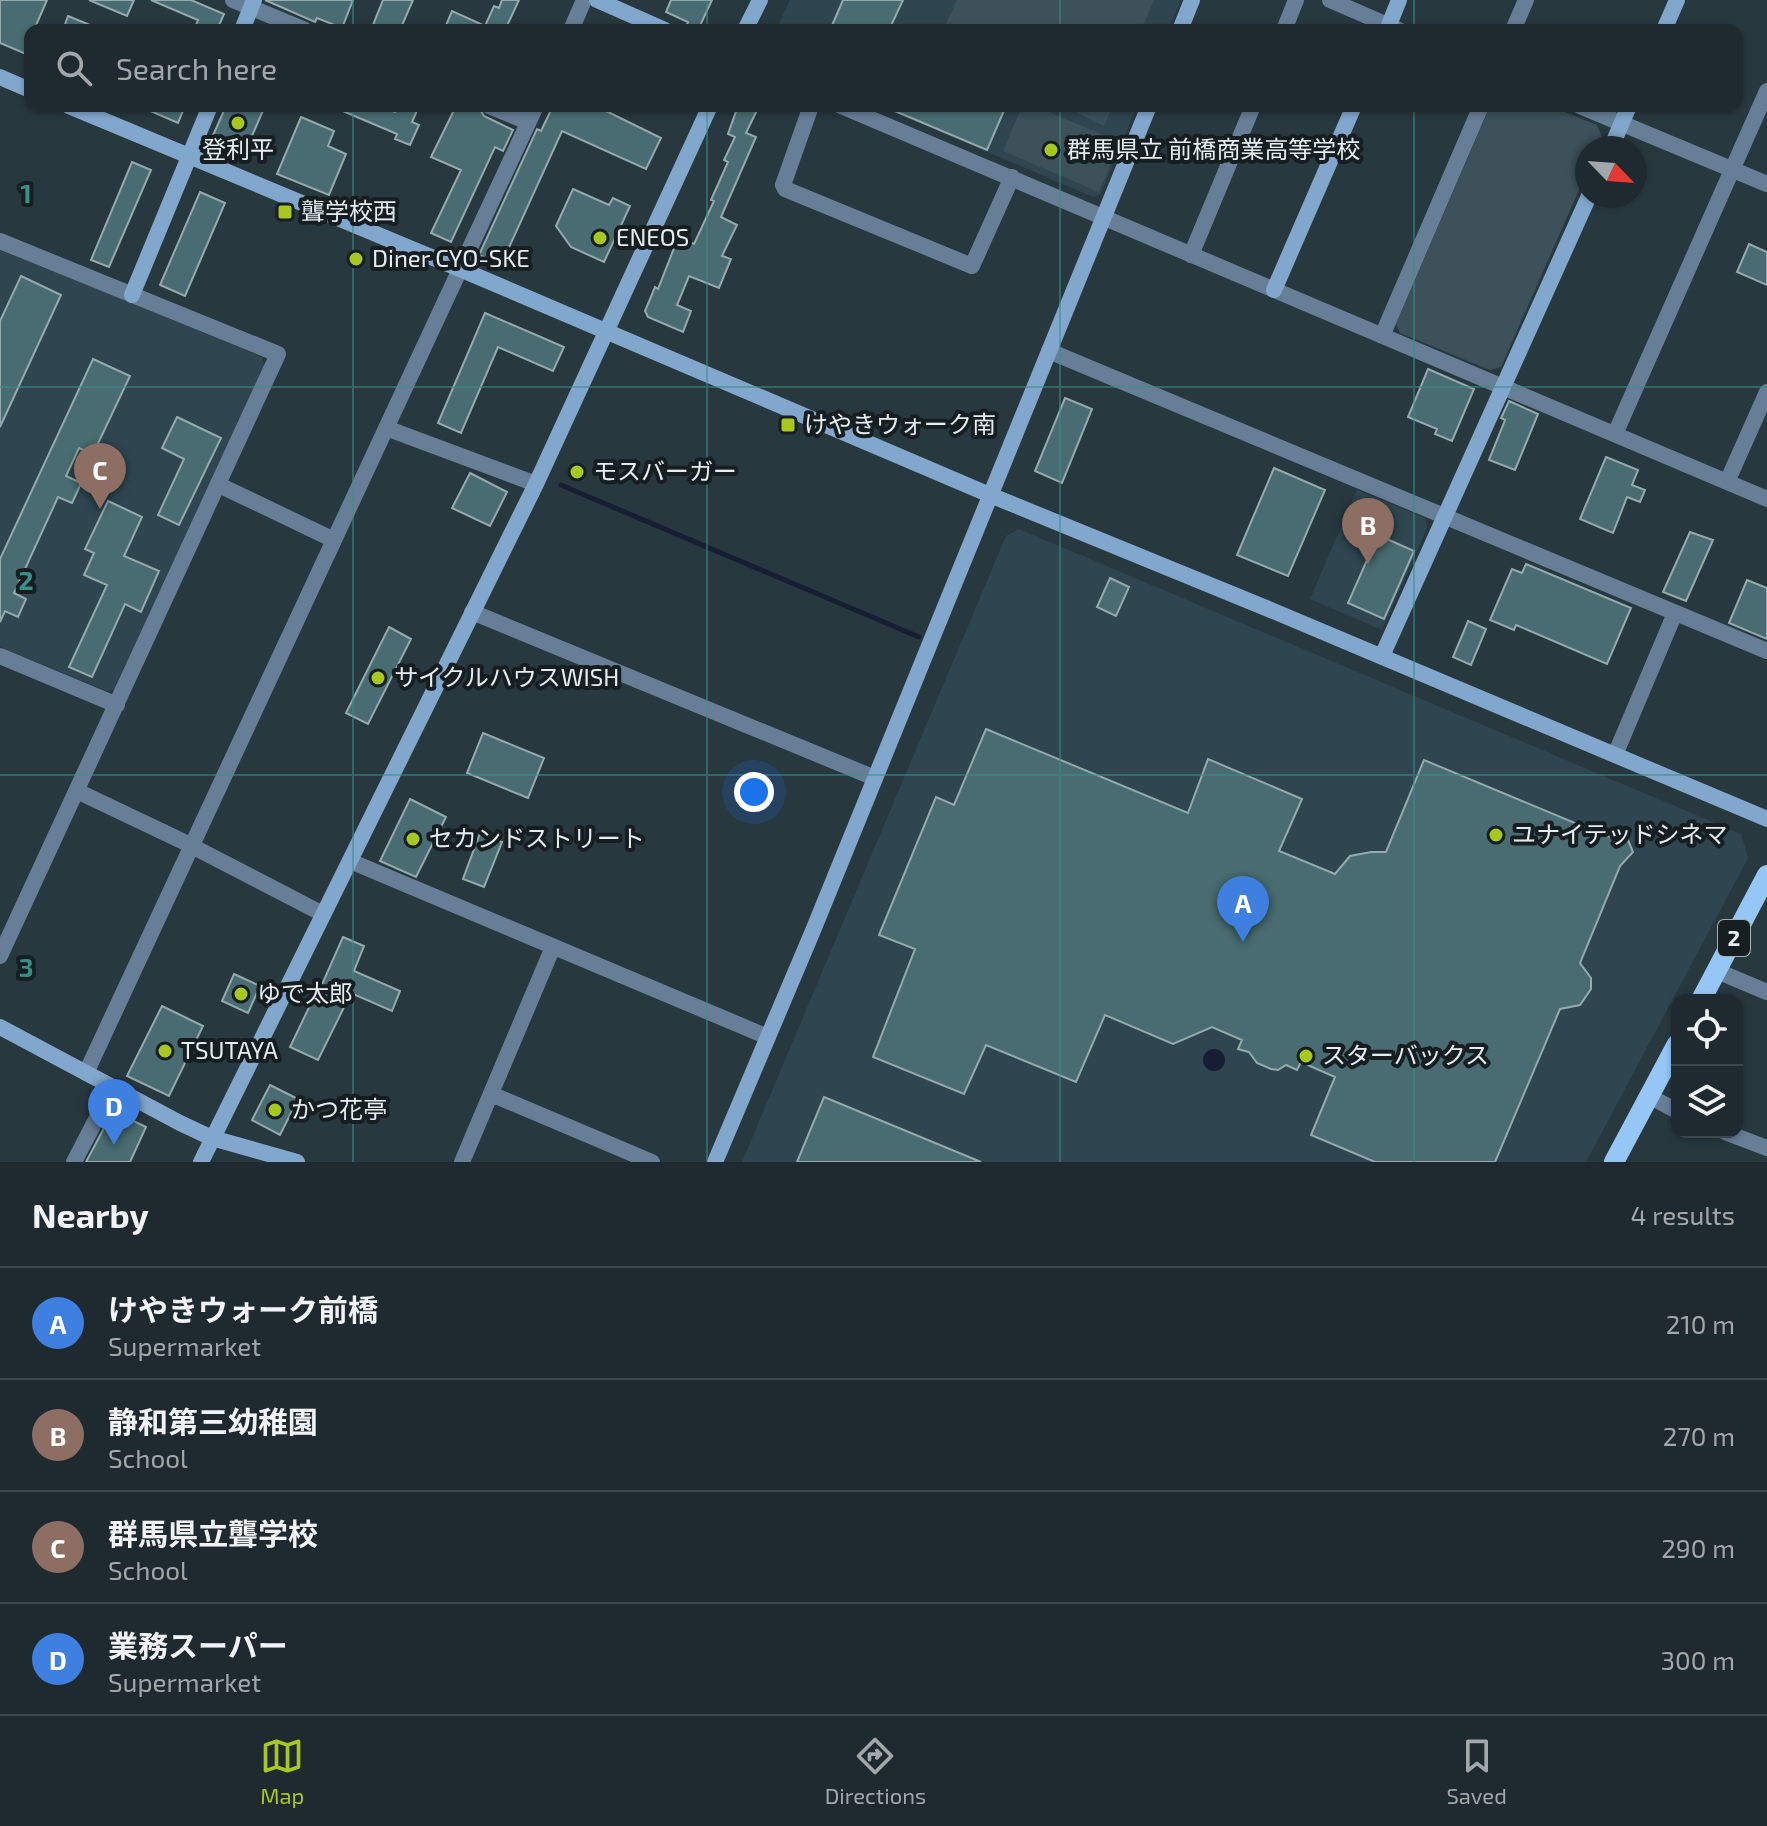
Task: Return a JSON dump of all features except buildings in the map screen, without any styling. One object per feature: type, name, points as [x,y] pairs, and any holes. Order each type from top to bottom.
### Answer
[{"type":"main road","name":"2","points":[[1704,994],[1767,875]]},
{"type":"main road","points":[[1614,1162],[1671,1055]]},
{"type":"street","points":[[233,0],[253,4],[293,24]]},
{"type":"street","points":[[574,24],[584,0]]},
{"type":"street","points":[[597,0],[651,24]]},
{"type":"street","points":[[748,24],[760,0]]},
{"type":"street","points":[[1182,24],[1192,0]]},
{"type":"street","points":[[1286,24],[1296,0]]},
{"type":"street","points":[[1330,0],[1380,24]]},
{"type":"street","points":[[1392,24],[1399,0]]},
{"type":"street","points":[[1516,24],[1526,0]]},
{"type":"street","points":[[1667,24],[1677,0]]},
{"type":"street","points":[[245,24],[253,4]]},
{"type":"street","points":[[0,77],[24,87]]},
{"type":"street","points":[[1615,434],[1767,91]]},
{"type":"street","points":[[83,112],[1767,819]]},
{"type":"street","points":[[132,295],[208,112]]},
{"type":"street","points":[[504,112],[528,122]]},
{"type":"street","points":[[86,1073],[533,112]]},
{"type":"street","points":[[201,1162],[536,484],[707,112]]},
{"type":"street","points":[[809,112],[783,185],[785,189],[972,266],[1012,177]]},
{"type":"street","points":[[855,112],[1767,499]]},
{"type":"street","points":[[715,1162],[1147,112]]},
{"type":"street","points":[[1191,255],[1251,112]]},
{"type":"street","points":[[1274,290],[1351,112]]},
{"type":"street","points":[[1382,336],[1478,112]]},
{"type":"street","points":[[1595,112],[1767,184]]},
{"type":"street","points":[[1616,136],[1627,112]]},
{"type":"street","points":[[1382,656],[1584,208]]},
{"type":"street","points":[[0,241],[278,354],[0,956]]},
{"type":"street","points":[[1049,351],[1767,651]]},
{"type":"street","points":[[1727,482],[1767,392]]},
{"type":"street","points":[[386,428],[536,484]]},
{"type":"street","points":[[219,485],[334,540]]},
{"type":"street","points":[[472,612],[875,778]]},
{"type":"street","points":[[1615,755],[1675,613]]},
{"type":"street","points":[[0,656],[117,705]]},
{"type":"street","points":[[77,791],[323,914]]},
{"type":"street","points":[[350,861],[768,1037]]},
{"type":"street","points":[[462,1162],[553,947]]},
{"type":"street","points":[[1717,971],[1767,992]]},
{"type":"street","points":[[0,1027],[212,1138],[297,1162]]},
{"type":"street","points":[[74,1162],[113,1087]]},
{"type":"street","points":[[491,1094],[652,1162]]},
{"type":"street","points":[[1649,1096],[1671,1108]]},
{"type":"street","points":[[1741,1138],[1767,1148]]},
{"type":"shaded area","points":[[790,0],[1181,0],[1171,24],[779,24]]},
{"type":"shaded area","points":[[957,0],[1154,0],[1144,24],[946,24]]},
{"type":"shaded area","name":"群馬県立 前橋商業高等学校","points":[[894,112],[1135,112],[1101,194],[1093,197]]},
{"type":"shaded area","points":[[1019,112],[1049,112],[1120,142],[1099,192],[1003,151]]},
{"type":"shaded area","points":[[1075,112],[1110,112],[1104,126]]},
{"type":"shaded area","points":[[1487,112],[1565,112],[1597,125],[1602,136],[1575,136],[1575,199],[1501,367],[1490,370],[1400,333],[1396,324]]},
{"type":"shaded area","points":[[0,247],[262,357],[265,371],[116,688],[107,691],[0,647]]},
{"type":"shaded area","points":[[1357,490],[1425,518],[1427,528],[1382,630],[1310,599]]},
{"type":"shaded area","points":[[1019,529],[1741,834],[1748,858],[1676,994],[1671,994],[1671,1002],[1586,1162],[742,1162],[1006,536]]},
{"type":"shaded area","points":[[1214,1049],[1222,1052],[1225,1060],[1222,1068],[1214,1071],[1206,1068],[1203,1060],[1206,1052]]},
{"type":"waterway","points":[[561,485],[919,637]]},
{"type":"place","name":"登利平","points":[[238,123]]},
{"type":"place","name":"群馬県立 前橋商業高等学校","points":[[1051,150]]},
{"type":"place","name":"聾学校西","points":[[285,212]]},
{"type":"place","name":"ENEOS","points":[[600,238]]},
{"type":"place","name":"Diner CYO-SKE","points":[[356,259]]},
{"type":"place","name":"けやきウォーク南","points":[[788,425]]},
{"type":"place","name":"モスバーガー","points":[[577,472]]},
{"type":"place","name":"群馬県立聾学校","points":[[100,509]]},
{"type":"place","name":"静和第三幼稚園","points":[[1368,564]]},
{"type":"place","name":"サイクルハウスWISH","points":[[378,678]]},
{"type":"place","name":"ユナイテッドシネマ","points":[[1496,835]]},
{"type":"place","name":"セカンドストリート","points":[[413,839]]},
{"type":"place","name":"けやきウォーク前橋","points":[[1243,942]]},
{"type":"place","name":"ゆで太郎","points":[[241,994]]},
{"type":"place","name":"TSUTAYA","points":[[165,1051]]},
{"type":"place","name":"スターバックス","points":[[1306,1056]]},
{"type":"place","name":"かつ花亭","points":[[275,1110]]},
{"type":"place","name":"業務スーパー","points":[[114,1145]]}]
